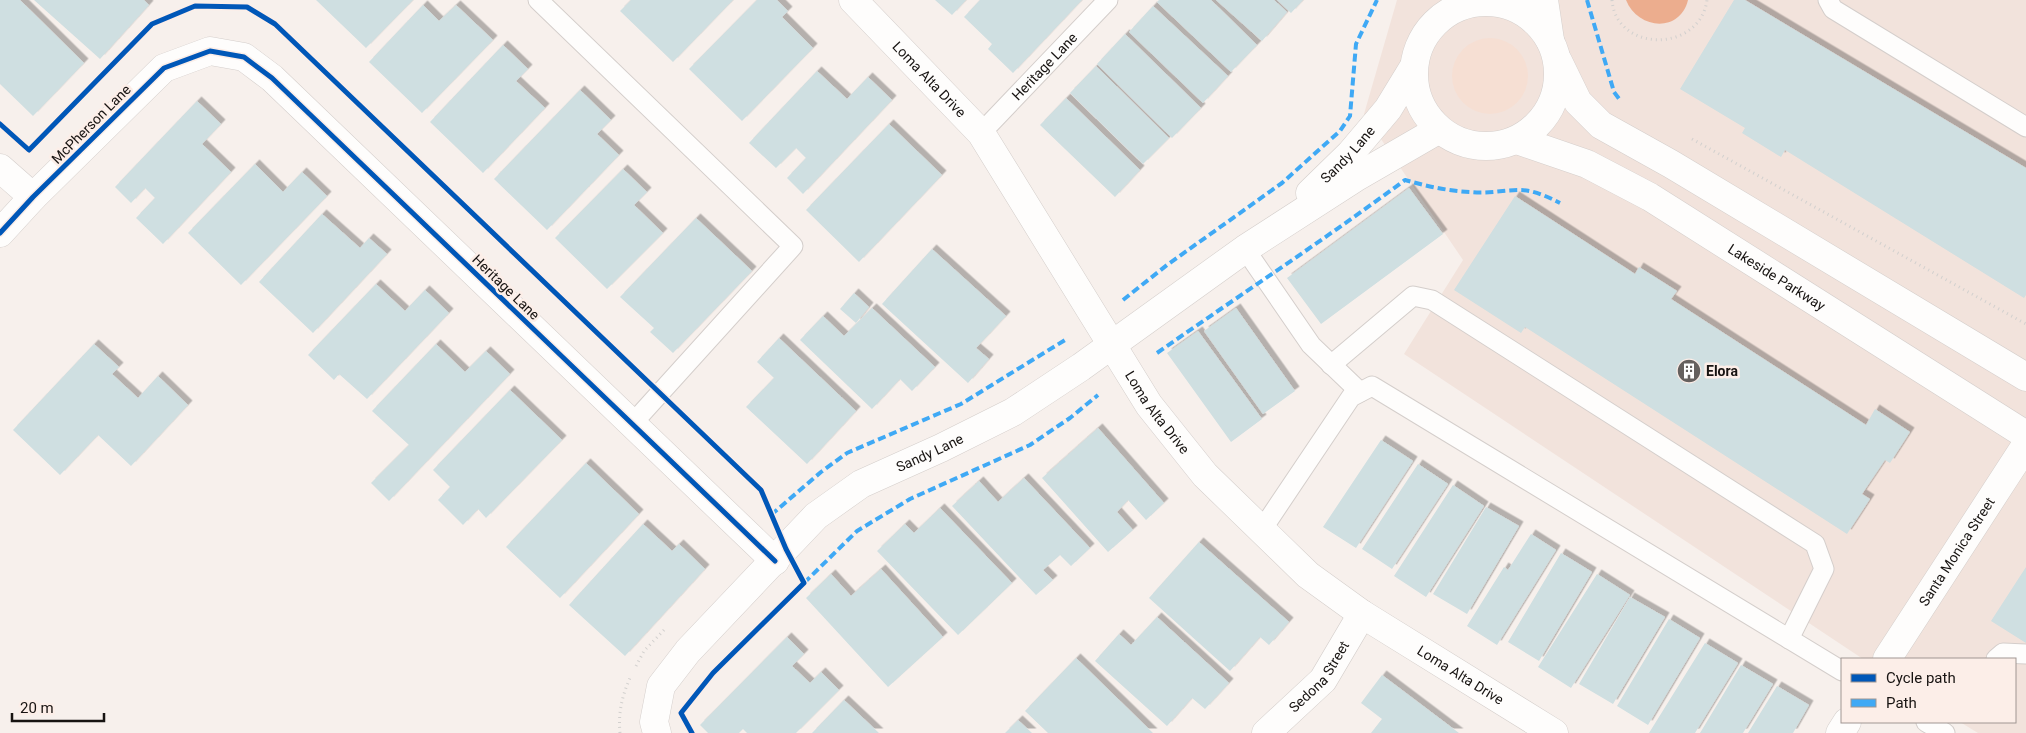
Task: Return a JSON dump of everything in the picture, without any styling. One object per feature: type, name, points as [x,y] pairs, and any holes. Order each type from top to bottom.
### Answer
[{"type":"street","name":"Loma Alta Drive","points":[[853,0],[981,133],[1149,405],[1206,475],[1308,575],[1362,614],[1554,733]]},
{"type":"street","points":[[1544,0],[1554,51],[1558,87],[1545,117],[1517,140],[1493,147],[1468,145],[1438,130],[1422,111],[1415,94],[1413,68],[1420,42],[1435,22],[1454,6],[1472,2],[1497,2],[1521,10],[1535,20],[1554,51],[1578,102],[1601,126],[1670,164],[2026,377]]},
{"type":"street","name":"Heritage Lane","points":[[210,51],[244,57],[272,78],[775,561]]},
{"type":"street","name":"McPherson Lane","points":[[0,233],[33,197],[164,68],[210,51]]},
{"type":"street","name":"Sandy Lane","points":[[1272,231],[1350,154],[1388,109],[1413,68]]},
{"type":"street","name":"Sandy Lane","points":[[657,733],[654,722],[661,686],[688,651],[816,516],[861,484],[941,448],[1013,412],[1272,231],[1386,158],[1438,130]]},
{"type":"street","name":"Lakeside Parkway","points":[[1517,140],[1588,164],[1650,197],[2026,435]]},
{"type":"street","points":[[0,168],[33,197]]},
{"type":"street","name":"Santa Monica Street","points":[[1888,658],[2026,445]]},
{"type":"street","name":"Sedona Street","points":[[1266,733],[1322,680],[1362,614]]},
{"type":"lane","points":[[538,0],[793,246],[632,424]]},
{"type":"lane","name":"Heritage Lane","points":[[981,133],[1108,0]]},
{"type":"lane","points":[[1828,0],[1833,9],[2026,127]]},
{"type":"lane","points":[[1245,249],[1311,345],[1360,392]]},
{"type":"lane","points":[[1331,365],[1413,296],[1432,300],[1815,544],[1824,569],[1789,639]]},
{"type":"lane","points":[[1261,531],[1351,397],[1372,386],[1841,670]]},
{"type":"lane","points":[[1997,658],[2003,653],[2026,654]]},
{"type":"lane","points":[[1928,723],[1944,733]]},
{"type":"path","points":[[1612,0],[1619,19],[1630,31],[1644,38],[1659,41],[1675,39],[1689,31],[1700,20],[1708,0]]},
{"type":"path","points":[[1729,158],[2026,324]]},
{"type":"shaded area","points":[[1397,0],[2026,0],[2026,733],[1978,733],[1962,723],[2016,723],[2016,658],[1861,658],[1404,354],[1463,260],[1364,114]]},
{"type":"shaded area","points":[[1626,0],[1688,0],[1684,11],[1677,18],[1658,24],[1640,17],[1632,10]]},
{"type":"shaded area","points":[[1483,38],[1497,38],[1511,44],[1522,55],[1528,69],[1525,91],[1517,103],[1497,114],[1483,114],[1469,108],[1458,97],[1452,83],[1452,69],[1458,55],[1469,44]]},
{"type":"building","points":[[0,0],[20,0],[84,63],[33,116],[0,84]]},
{"type":"building","points":[[34,0],[144,0],[149,5],[100,59]]},
{"type":"building","points":[[316,0],[413,0],[366,48]]},
{"type":"building","points":[[631,0],[733,0],[673,62],[620,11]]},
{"type":"building","points":[[757,0],[777,0],[788,11],[782,17],[813,48],[742,121],[689,69]]},
{"type":"building","points":[[935,0],[966,0],[952,15]]},
{"type":"building","points":[[980,0],[1082,0],[1013,73],[988,49],[992,44],[964,17]]},
{"type":"building","points":[[1159,0],[1211,0],[1257,45],[1231,72],[1157,2]]},
{"type":"building","points":[[1216,0],[1274,0],[1287,12],[1262,41]]},
{"type":"building","points":[[1277,0],[1303,0],[1291,13]]},
{"type":"building","points":[[1734,0],[1745,0],[2026,168],[2026,295],[2024,298],[1785,150],[1781,157],[1742,133],[1745,128],[1680,89]]},
{"type":"building","points":[[423,5],[439,21],[456,5],[493,40],[422,113],[369,62]]},
{"type":"building","points":[[1153,6],[1228,76],[1203,103],[1129,32]]},
{"type":"building","points":[[1125,34],[1201,108],[1172,138],[1097,64]]},
{"type":"building","points":[[503,45],[528,69],[516,81],[545,108],[483,173],[430,122]]},
{"type":"building","points":[[1096,66],[1169,138],[1143,164],[1070,93]]},
{"type":"building","points":[[817,71],[847,99],[868,77],[892,100],[803,194],[787,178],[806,158],[796,148],[776,168],[749,143]]},
{"type":"building","points":[[580,90],[611,120],[597,134],[619,155],[547,230],[494,179]]},
{"type":"building","points":[[1066,98],[1140,170],[1115,197],[1040,125]]},
{"type":"building","points":[[197,101],[221,124],[202,144],[231,172],[163,244],[136,218],[155,198],[145,188],[131,203],[115,187]]},
{"type":"building","points":[[889,124],[942,175],[859,262],[806,210]]},
{"type":"building","points":[[255,164],[283,192],[302,172],[327,196],[241,285],[188,233]]},
{"type":"building","points":[[623,169],[647,192],[634,205],[663,233],[607,289],[555,238]]},
{"type":"building","points":[[1409,188],[1443,234],[1321,324],[1287,278]]},
{"type":"building","name":"Elora","points":[[1515,196],[1635,274],[1639,267],[1677,291],[1671,299],[1866,425],[1875,409],[1910,432],[1890,463],[1885,460],[1862,494],[1870,499],[1847,534],[1525,327],[1521,333],[1454,290]]},
{"type":"building","points":[[322,214],[360,248],[369,238],[387,254],[313,333],[259,282]]},
{"type":"building","points":[[696,218],[752,271],[673,353],[650,332],[654,328],[620,297]]},
{"type":"building","points":[[932,249],[1006,316],[976,348],[989,359],[968,383],[882,304]]},
{"type":"building","points":[[376,284],[405,311],[425,290],[449,313],[367,399],[339,374],[334,380],[308,355]]},
{"type":"building","points":[[854,293],[869,307],[856,323],[840,309]]},
{"type":"building","points":[[872,308],[935,367],[912,391],[900,379],[872,409],[800,340],[823,316],[844,336]]},
{"type":"building","points":[[1236,308],[1295,391],[1263,414],[1204,331]]},
{"type":"building","points":[[1198,331],[1262,419],[1231,442],[1167,353]]},
{"type":"building","points":[[779,338],[856,411],[807,464],[746,407],[774,378],[757,362]]},
{"type":"building","points":[[94,344],[119,367],[112,374],[138,398],[158,376],[188,405],[131,466],[98,435],[60,475],[13,430]]},
{"type":"building","points":[[436,344],[465,372],[486,351],[510,374],[389,501],[371,483],[409,445],[372,411]]},
{"type":"building","points":[[510,390],[562,440],[486,518],[478,509],[463,525],[438,500],[450,487],[433,470]]},
{"type":"building","points":[[1098,428],[1164,503],[1146,520],[1128,500],[1117,512],[1133,530],[1108,552],[1042,478]]},
{"type":"building","points":[[1381,440],[1413,461],[1356,548],[1323,527]]},
{"type":"building","points":[[586,463],[639,514],[560,598],[506,547]]},
{"type":"building","points":[[1418,464],[1448,484],[1392,569],[1362,549]]},
{"type":"building","points":[[1024,478],[1090,548],[1071,566],[1060,555],[1043,570],[1053,580],[1036,595],[952,506],[979,481],[998,502]]},
{"type":"building","points":[[1453,485],[1484,506],[1426,597],[1394,576]]},
{"type":"building","points":[[1486,507],[1519,526],[1467,614],[1433,594]]},
{"type":"building","points":[[940,508],[1012,583],[958,635],[877,551],[905,524],[914,533]]},
{"type":"building","points":[[643,524],[672,551],[679,544],[705,569],[625,656],[569,605]]},
{"type":"building","points":[[1531,534],[1556,550],[1497,645],[1467,626],[1504,567],[1508,570]]},
{"type":"building","points":[[1199,542],[1289,622],[1269,645],[1260,637],[1230,671],[1149,598]]},
{"type":"building","points":[[1561,553],[1592,572],[1539,661],[1508,642]]},
{"type":"building","points":[[2026,567],[2026,643],[1991,621]]},
{"type":"building","points":[[881,569],[943,637],[888,687],[806,598],[831,574],[851,596]]},
{"type":"building","points":[[1597,574],[1630,595],[1571,688],[1538,667]]},
{"type":"building","points":[[1630,597],[1665,617],[1613,704],[1579,684]]},
{"type":"building","points":[[1157,617],[1229,683],[1205,709],[1192,698],[1167,726],[1095,661],[1119,634],[1131,645]]},
{"type":"building","points":[[1669,619],[1700,638],[1648,725],[1617,706]]},
{"type":"building","points":[[787,637],[804,654],[792,666],[810,683],[821,672],[839,690],[796,733],[747,733],[743,729],[739,733],[708,733],[700,725]]},
{"type":"building","points":[[1705,643],[1738,663],[1695,733],[1649,733]]},
{"type":"building","points":[[1076,658],[1153,733],[1048,733],[1025,711]]},
{"type":"building","points":[[1741,665],[1773,684],[1743,733],[1700,733]]},
{"type":"building","points":[[1382,675],[1459,733],[1371,733],[1382,719],[1361,703]]},
{"type":"building","points":[[1777,686],[1809,705],[1793,733],[1748,733]]},
{"type":"building","points":[[844,700],[879,733],[812,733]]},
{"type":"building","points":[[1018,720],[1032,733],[1005,733]]},
{"type":"marked path","points":[[1123,300],[1167,265],[1282,183],[1340,131],[1350,116],[1356,44],[1377,0]]},
{"type":"marked path","points":[[1587,0],[1614,92],[1620,100]]},
{"type":"marked path","points":[[1157,353],[1405,180],[1437,188],[1483,193],[1525,190],[1541,194],[1560,203]]},
{"type":"marked path","points":[[771,515],[821,472],[847,453],[961,404],[1065,340]]},
{"type":"marked path","points":[[804,583],[857,531],[910,499],[1030,445],[1070,418],[1098,395]]},
{"type":"cycle path","points":[[0,124],[29,150],[152,24],[195,6],[247,7],[275,24],[761,490],[786,549],[804,583],[713,673],[681,713],[692,733]]},
{"type":"cycle path","points":[[0,233],[33,197],[164,68],[210,51],[244,57],[272,78],[775,561]]},
{"type":"place","name":"Elora","points":[[1689,371]]}]
